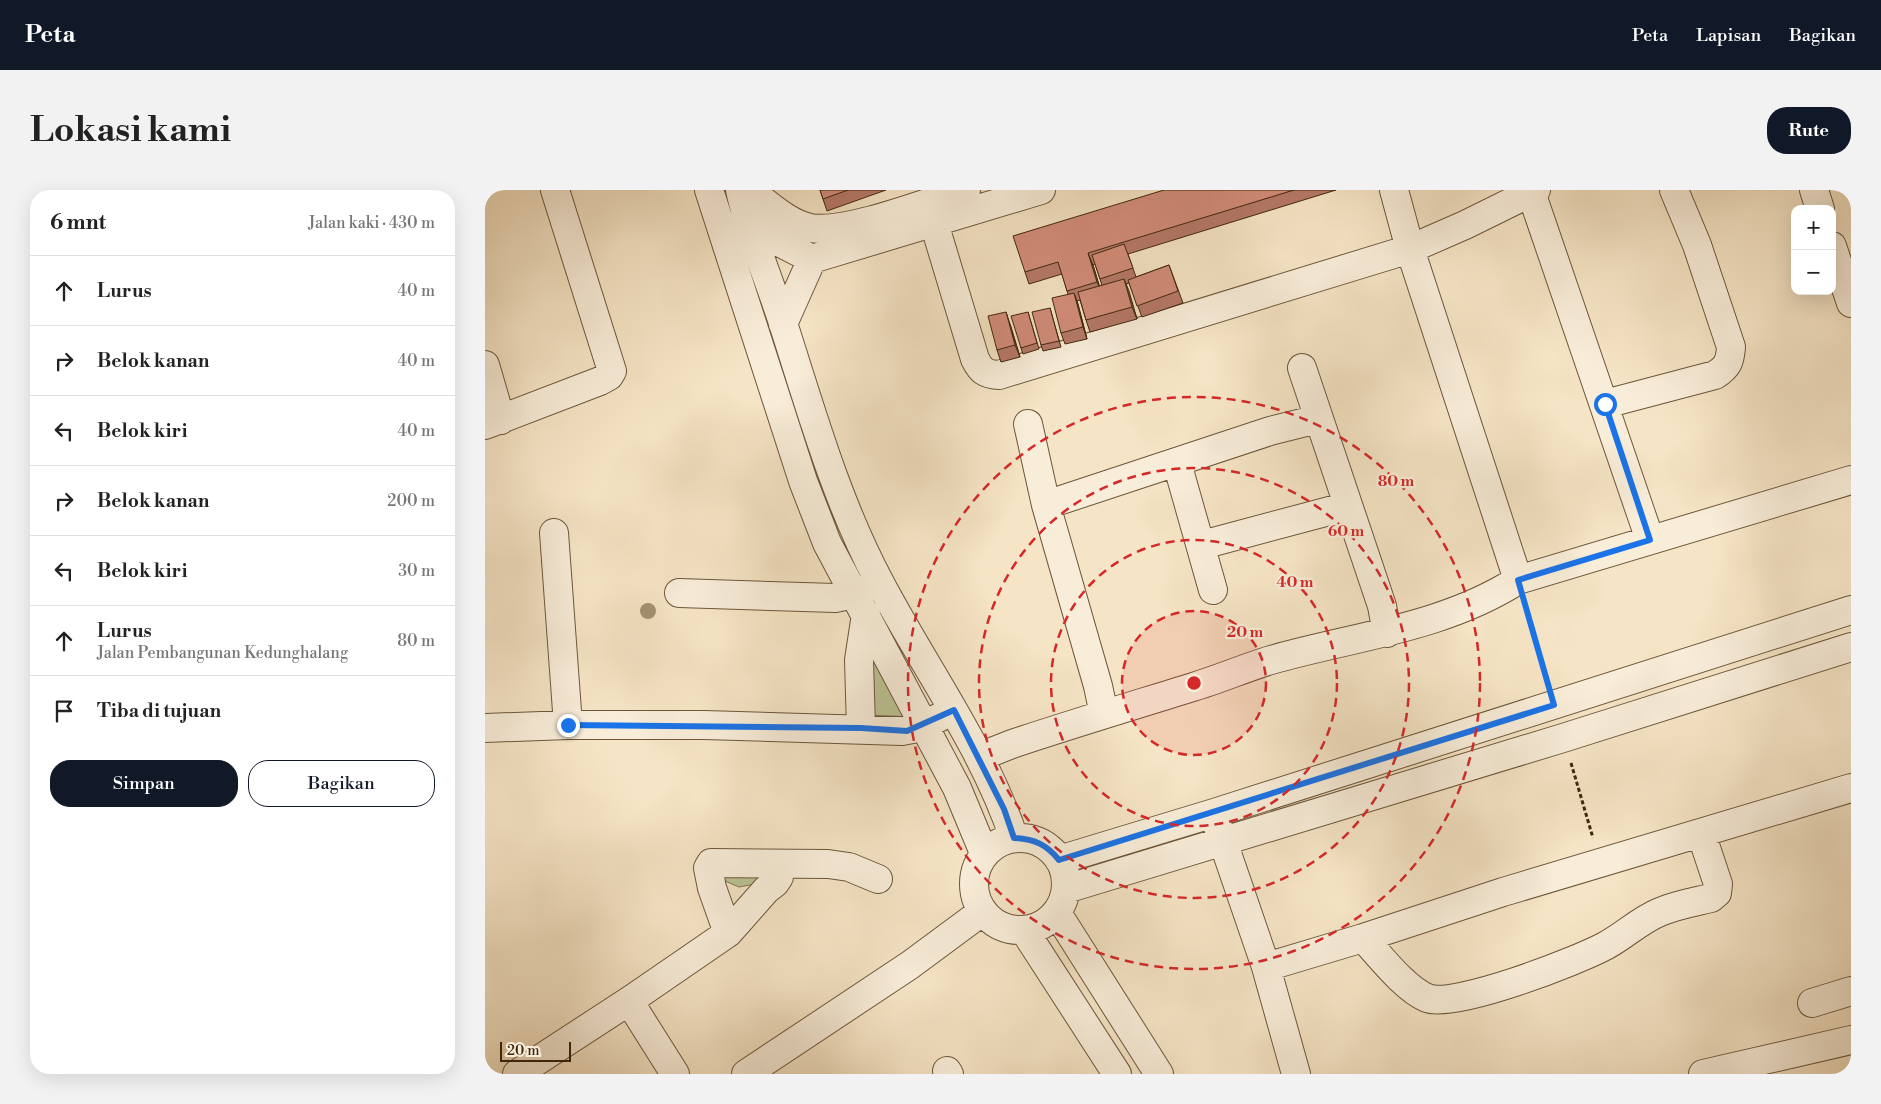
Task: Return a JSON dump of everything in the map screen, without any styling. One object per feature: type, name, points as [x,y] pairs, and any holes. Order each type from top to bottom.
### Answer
[{"type":"street","points":[[485,366],[493,423],[600,381],[609,376],[612,371],[555,190]]},
{"type":"street","points":[[709,190],[815,514],[859,604],[957,788],[984,853]]},
{"type":"street","points":[[745,198],[810,228],[829,228],[859,223],[966,190]]},
{"type":"street","points":[[745,198],[775,240],[812,259],[1041,190]]},
{"type":"street","points":[[1394,190],[1410,249],[1518,580]]},
{"type":"street","points":[[1605,404],[1715,375],[1726,368],[1731,359],[1731,347],[1697,245],[1674,190]]},
{"type":"street","points":[[1814,190],[1819,205]]},
{"type":"street","points":[[934,223],[975,359],[980,369],[987,374],[999,375],[1410,249],[1465,226],[1533,191],[1650,540]]},
{"type":"street","points":[[719,220],[745,198]]},
{"type":"street","points":[[745,198],[795,367],[847,514],[879,582],[954,710],[979,757],[1004,809],[1014,838]]},
{"type":"street","points":[[1833,250],[1851,304]]},
{"type":"street","points":[[783,324],[812,259]]},
{"type":"street","points":[[770,375],[795,367]]},
{"type":"street","points":[[1301,368],[1382,606],[1387,633]]},
{"type":"street","points":[[1046,506],[1270,430],[1318,419]]},
{"type":"street","points":[[1028,424],[1046,506],[1098,686],[1104,714]]},
{"type":"street","points":[[1177,463],[1202,545],[1213,590]]},
{"type":"street","points":[[979,757],[1104,714],[1270,661],[1326,645],[1387,633],[1472,606],[1518,580],[1851,480]]},
{"type":"street","points":[[1202,545],[1348,506]]},
{"type":"street","points":[[554,533],[568,725]]},
{"type":"street","points":[[861,728],[859,604],[879,582]]},
{"type":"street","points":[[679,593],[835,598],[859,604]]},
{"type":"street","points":[[1059,860],[1214,813],[1851,610]]},
{"type":"street","points":[[1061,901],[1222,840],[1563,738],[1851,647]]},
{"type":"street","points":[[1554,705],[1563,738]]},
{"type":"street","points":[[485,728],[568,725],[861,728],[901,732],[924,725],[954,710]]},
{"type":"street","points":[[1266,967],[1363,938],[1503,892],[1851,788]]},
{"type":"street","points":[[1214,813],[1266,967],[1296,1074]]},
{"type":"street","points":[[1363,938],[1407,984],[1428,998],[1462,995],[1510,984],[1605,946],[1659,912],[1711,898],[1717,893],[1718,884],[1701,833]]},
{"type":"street","points":[[1014,838],[1027,838],[1039,842],[1051,850],[1059,860],[1065,874],[1061,901],[1048,922],[1024,930],[999,926],[983,911],[976,897],[974,886],[975,874],[984,853],[1014,838]]},
{"type":"street","points":[[728,933],[712,888],[709,865],[714,862],[779,865],[829,864],[849,867],[878,879]]},
{"type":"street","points":[[517,1074],[629,1002],[728,933],[766,890],[775,883],[779,877],[779,865]]},
{"type":"street","points":[[1061,901],[1159,1074]]},
{"type":"street","points":[[746,1074],[910,966],[983,911]]},
{"type":"street","points":[[1024,930],[1117,1074]]},
{"type":"street","points":[[1812,1003],[1851,991]]},
{"type":"street","points":[[629,1002],[675,1074]]},
{"type":"street","points":[[1703,1074],[1851,1040]]},
{"type":"path","points":[[1518,580],[1554,705]]},
{"type":"path","points":[[1563,738],[1600,863]]},
{"type":"green space","points":[[875,653],[915,719],[871,720],[865,659]]},
{"type":"green space","points":[[761,872],[761,883],[739,887],[725,881],[724,876]]},
{"type":"building","points":[[820,190],[848,190],[823,199]]},
{"type":"building","points":[[1164,190],[1294,190],[1088,253],[1097,282],[1067,291],[1058,262],[1025,272],[1013,236]]},
{"type":"building","points":[[1124,244],[1133,268],[1100,279],[1092,255]]},
{"type":"building","points":[[1169,265],[1178,291],[1137,306],[1128,280]]},
{"type":"building","points":[[1124,279],[1132,307],[1086,320],[1078,292]]},
{"type":"building","points":[[1074,293],[1083,327],[1061,333],[1052,298]]},
{"type":"building","points":[[1050,308],[1059,341],[1041,345],[1032,312]]},
{"type":"building","points":[[1006,312],[1015,345],[997,350],[988,316]]},
{"type":"building","points":[[1028,312],[1037,343],[1021,348],[1011,316]]},
{"type":"route","points":[[568,725],[861,728],[901,732],[918,728],[954,710],[1004,809],[1014,838],[1027,838],[1039,842],[1051,850],[1059,860],[1214,813],[1554,705],[1518,580],[1650,540],[1605,404]]}]
